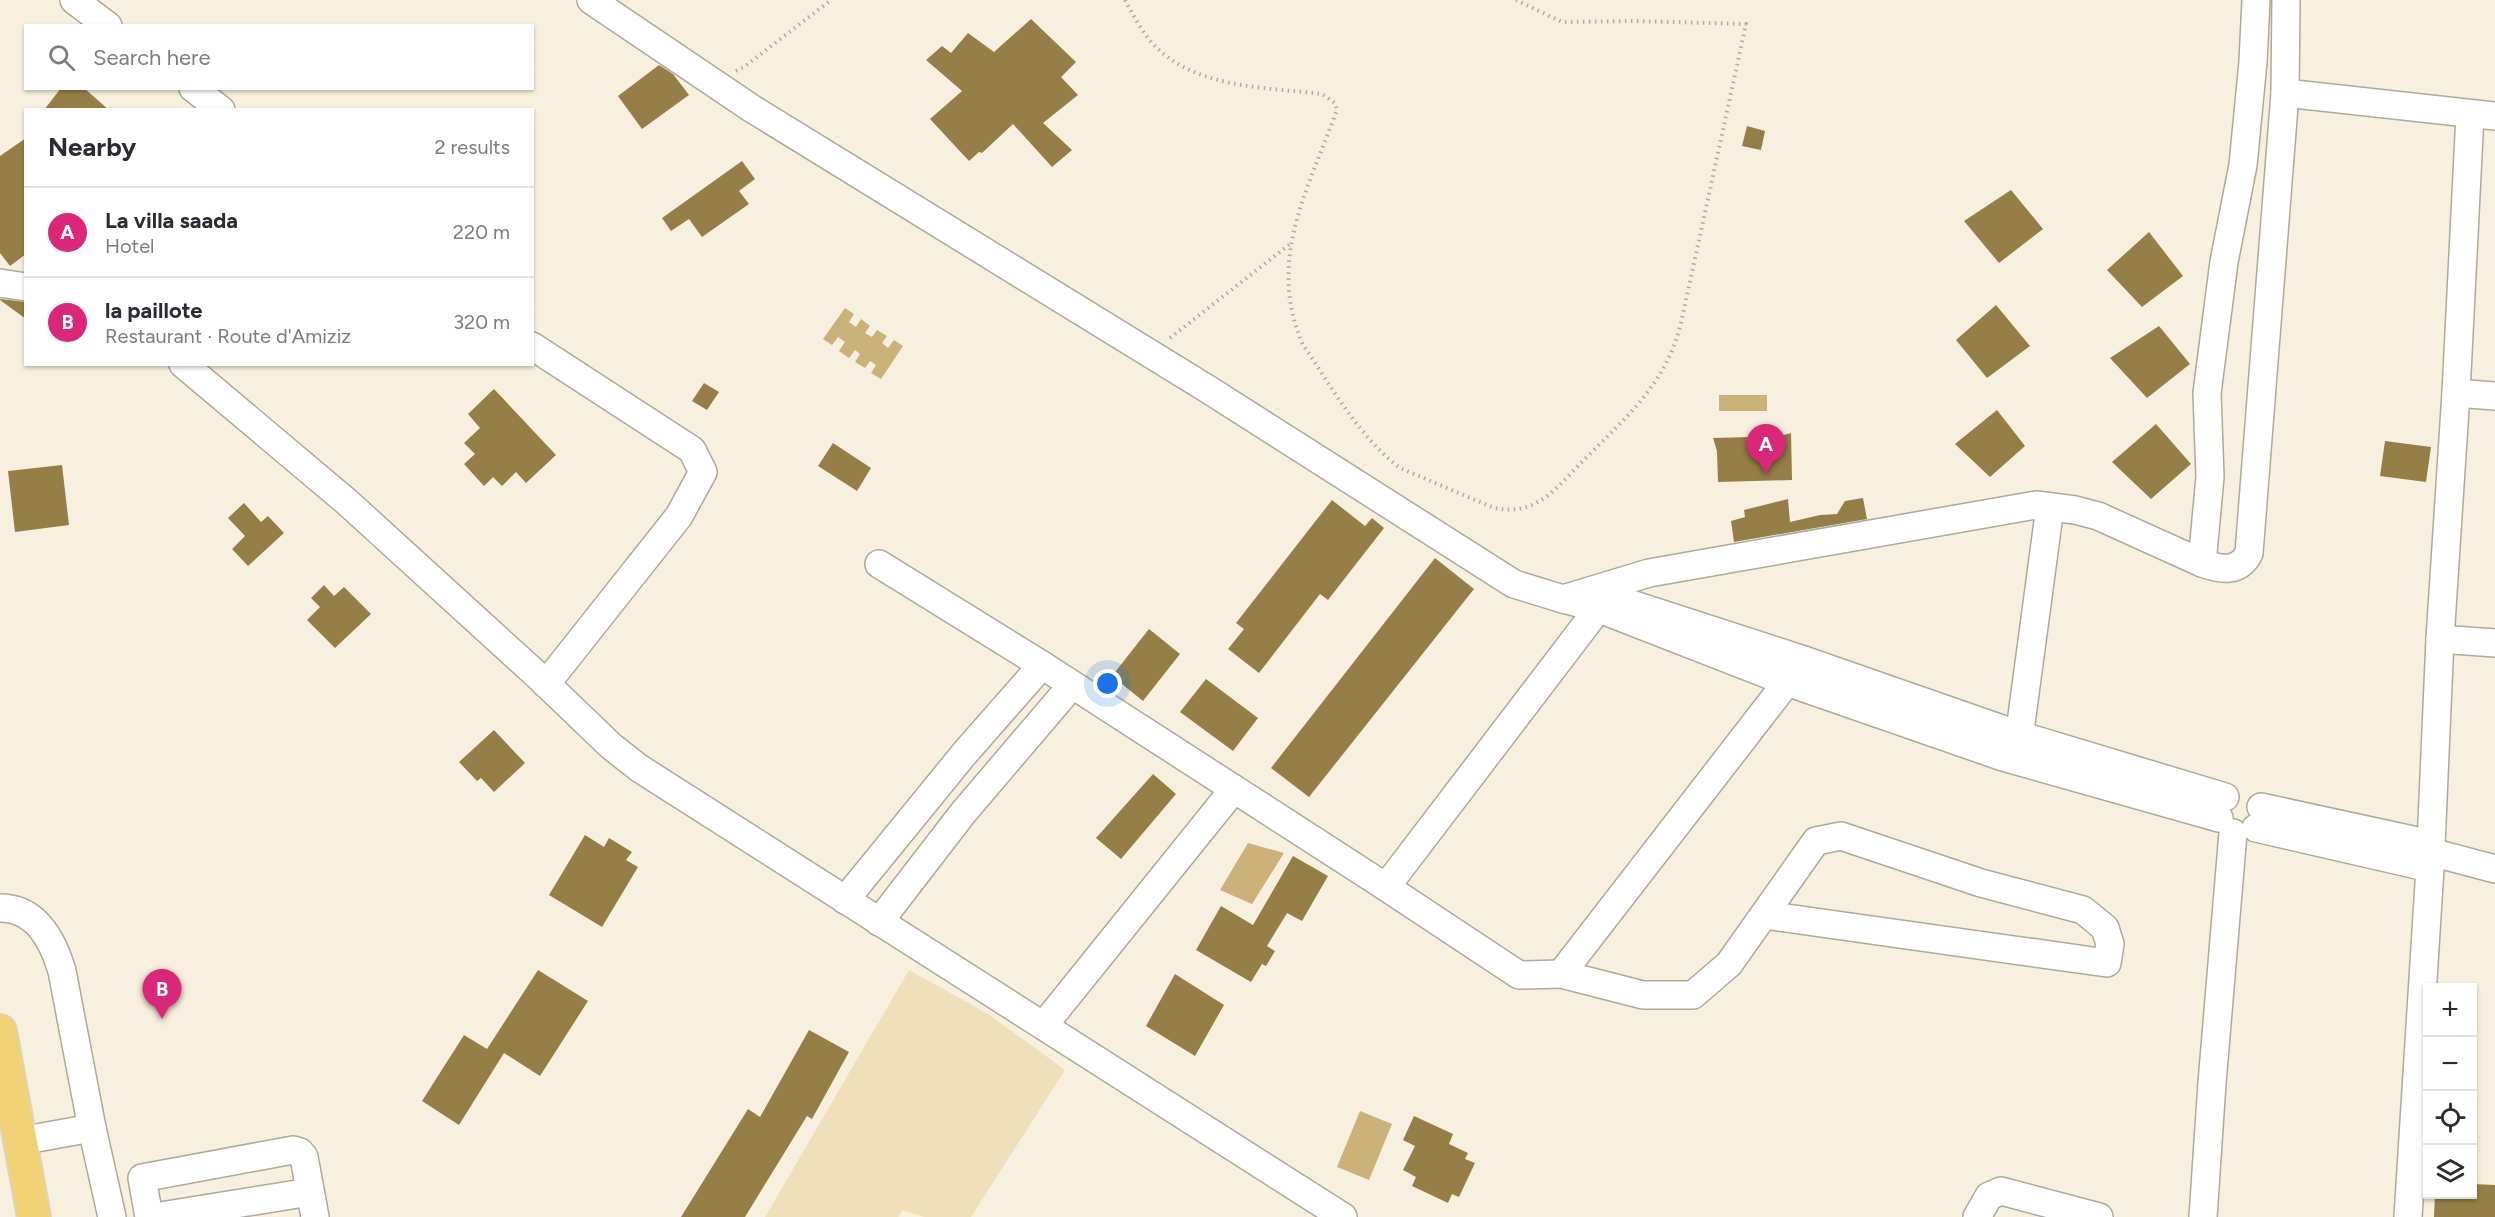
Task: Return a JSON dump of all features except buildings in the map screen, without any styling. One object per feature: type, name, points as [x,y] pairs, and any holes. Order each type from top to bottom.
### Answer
[{"type":"main road","points":[[0,1031],[34,1217]]},
{"type":"street","points":[[74,0],[105,24]]},
{"type":"street","points":[[591,0],[751,108],[1150,354],[1514,584],[1563,598],[1601,598],[1804,660],[2017,748]]},
{"type":"street","points":[[2202,563],[2210,477],[2207,393],[2224,262],[2243,165],[2253,62],[2256,0]]},
{"type":"street","points":[[1386,887],[1601,598],[1649,573],[2037,505],[2075,510],[2098,516],[2202,563],[2226,569],[2236,568],[2244,562],[2249,553],[2285,93],[2286,0]]},
{"type":"street","points":[[196,90],[218,108]]},
{"type":"street","points":[[2285,93],[2483,116],[2456,393],[2408,1217]]},
{"type":"street","points":[[0,283],[24,287]]},
{"type":"street","points":[[534,347],[692,450],[703,472],[680,516],[546,684]]},
{"type":"street","points":[[185,366],[347,502],[546,684],[611,747],[639,768],[1343,1217]]},
{"type":"street","points":[[2456,393],[2495,396]]},
{"type":"street","points":[[2017,748],[2050,507]]},
{"type":"street","points":[[879,564],[1042,665],[1519,975],[1561,974],[1643,995],[1693,995],[1730,964],[1764,915],[1816,841],[1841,836],[1981,883],[2083,910],[2105,928],[2110,944],[2107,963],[1764,915]]},
{"type":"street","points":[[1601,598],[1787,682],[2017,748],[2239,817],[2495,868]]},
{"type":"street","points":[[2440,639],[2495,643]]},
{"type":"street","points":[[1561,974],[1804,660]]},
{"type":"street","points":[[845,900],[964,754],[1042,665]]},
{"type":"street","points":[[879,922],[997,772],[1072,685]]},
{"type":"street","points":[[964,754],[997,772]]},
{"type":"street","points":[[1044,1025],[1234,789]]},
{"type":"street","points":[[2203,1217],[2213,1071],[2239,817]]},
{"type":"street","points":[[0,908],[9,908],[28,916],[44,930],[54,946],[62,971],[92,1128],[112,1217]]},
{"type":"street","points":[[20,1141],[92,1128]]},
{"type":"street","points":[[148,1217],[142,1178],[293,1150],[300,1152],[304,1157],[312,1204],[154,1217]]},
{"type":"street","points":[[1977,1217],[1989,1196],[2001,1191],[2099,1217]]},
{"type":"path","points":[[732,71],[744,68],[831,0]]},
{"type":"path","points":[[1125,0],[1153,44],[1190,70],[1224,81],[1322,94],[1335,103],[1337,110],[1290,244],[1287,266],[1288,297],[1300,337],[1367,437],[1400,468],[1494,508],[1515,510],[1537,503],[1547,496],[1639,404],[1652,388],[1672,353],[1682,323],[1746,24],[1562,22],[1516,0]]},
{"type":"path","points":[[1150,354],[1290,244]]},
{"type":"shaded area","points":[[845,308],[854,314],[849,322],[856,327],[861,319],[870,326],[865,333],[872,337],[877,330],[887,336],[882,343],[888,348],[894,340],[903,346],[881,379],[871,373],[876,365],[870,361],[865,368],[855,362],[860,354],[855,350],[849,358],[839,351],[845,342],[838,337],[832,345],[823,339]]},
{"type":"shaded area","points":[[1719,395],[1767,395],[1767,411],[1719,411]]},
{"type":"shaded area","points":[[1248,843],[1284,853],[1252,904],[1220,890]]},
{"type":"shaded area","points":[[909,970],[988,1014],[1065,1070],[971,1217],[924,1217],[903,1210],[898,1217],[765,1217]]},
{"type":"shaded area","points":[[1360,1111],[1392,1124],[1369,1180],[1337,1167]]},
{"type":"place","name":"La villa saada","points":[[1766,474]]},
{"type":"place","name":"la paillote","points":[[162,1019]]}]
